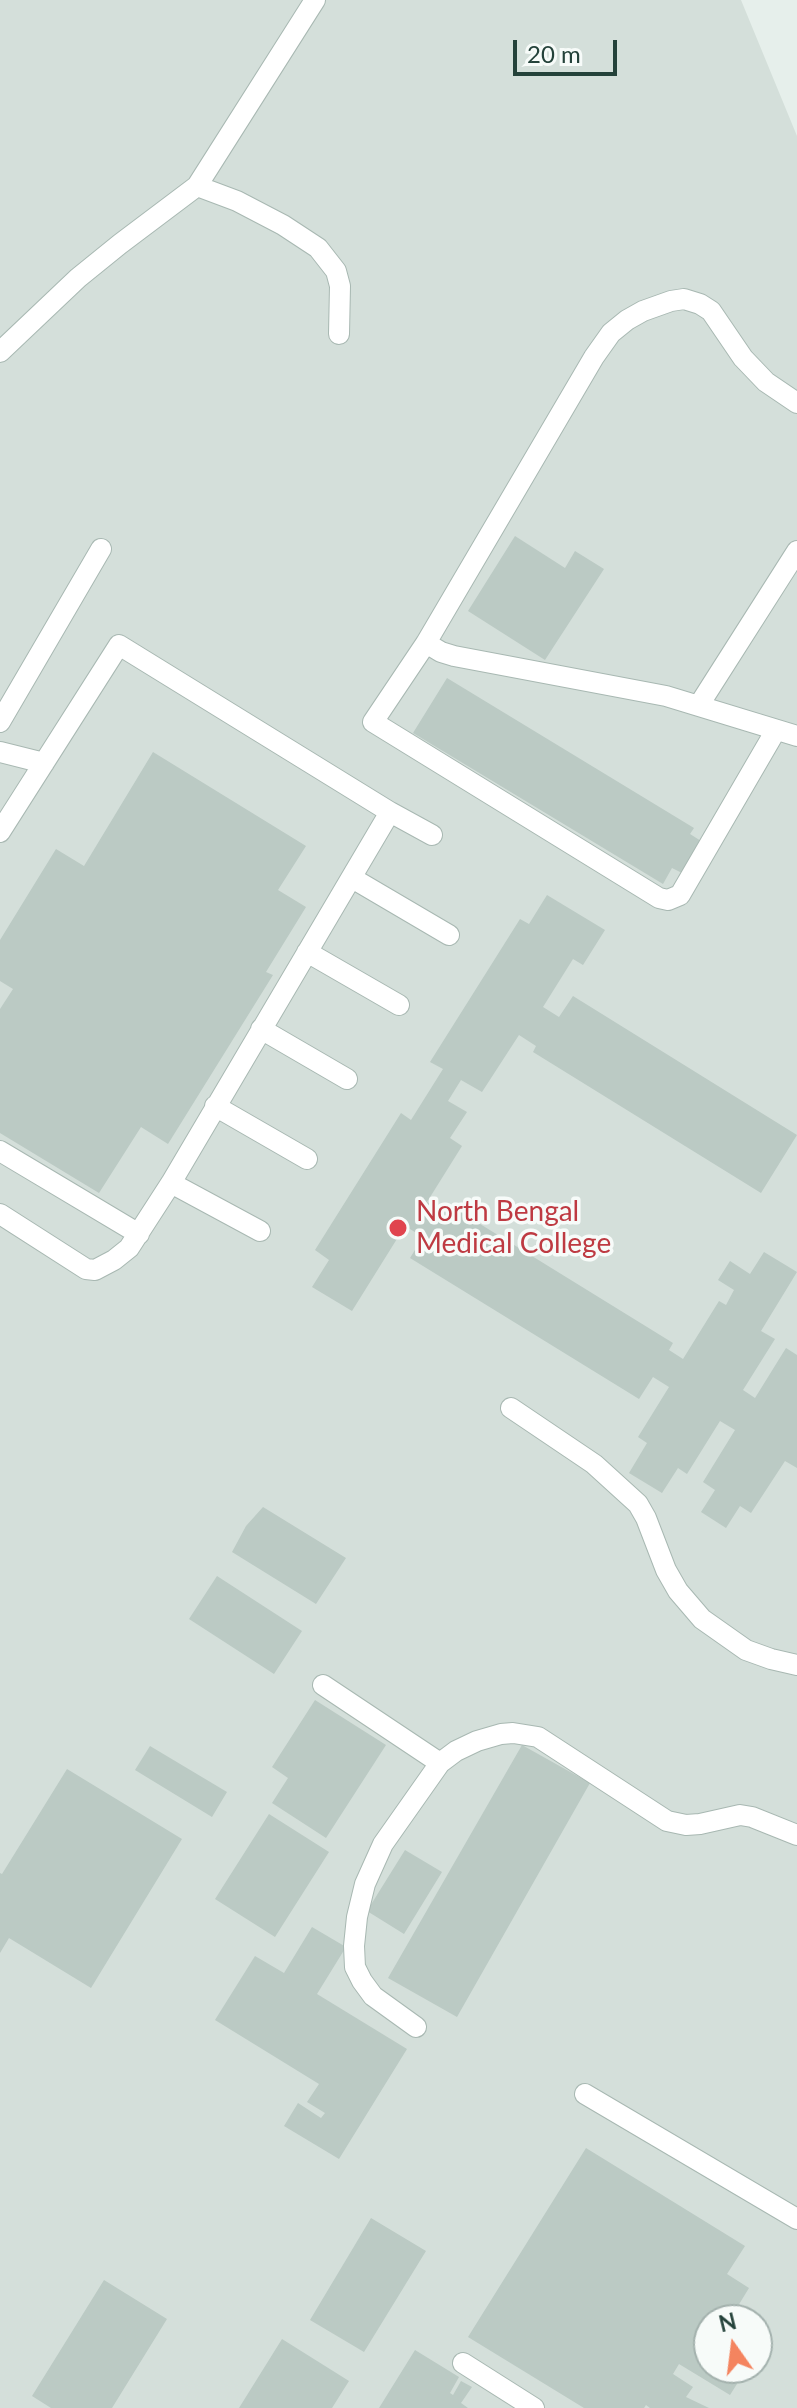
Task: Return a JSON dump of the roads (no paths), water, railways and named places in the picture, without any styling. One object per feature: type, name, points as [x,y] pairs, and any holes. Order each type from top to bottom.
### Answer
[{"type":"lane","points":[[0,352],[78,278],[197,186],[315,0]]},
{"type":"lane","points":[[197,186],[237,201],[318,248],[336,271],[340,286],[339,334]]},
{"type":"lane","points":[[776,730],[680,895],[662,900],[373,722],[426,643],[594,357],[611,333],[627,320],[671,301],[684,299],[700,304],[711,311],[743,358],[766,382],[797,403]]},
{"type":"lane","points":[[0,722],[101,549]]},
{"type":"lane","points":[[699,705],[797,551]]},
{"type":"lane","points":[[426,643],[454,656],[666,696],[797,736]]},
{"type":"lane","points":[[0,832],[119,645],[432,835]]},
{"type":"lane","points":[[0,752],[44,763]]},
{"type":"lane","points":[[0,1214],[86,1269],[95,1270],[129,1248],[171,1183],[390,812]]},
{"type":"lane","points":[[352,878],[449,935]]},
{"type":"lane","points":[[307,952],[399,1005]]},
{"type":"lane","points":[[261,1029],[347,1079]]},
{"type":"lane","points":[[215,1106],[307,1159]]},
{"type":"lane","points":[[0,1151],[139,1234]]},
{"type":"lane","points":[[171,1183],[260,1231]]},
{"type":"lane","points":[[511,1408],[594,1464],[638,1504],[666,1570],[678,1591],[702,1619],[746,1650],[797,1665]]},
{"type":"lane","points":[[323,1685],[440,1763]]},
{"type":"lane","points":[[416,2027],[373,1996],[362,1981],[355,1967],[357,1917],[365,1884],[383,1844],[440,1763],[456,1751],[501,1734],[538,1737],[667,1821],[700,1824],[740,1815],[797,1835]]},
{"type":"lane","points":[[585,2094],[797,2219]]},
{"type":"lane","points":[[463,2363],[534,2408]]},
{"type":"place","name":"North Bengal Medical College","points":[[398,1228]]}]
